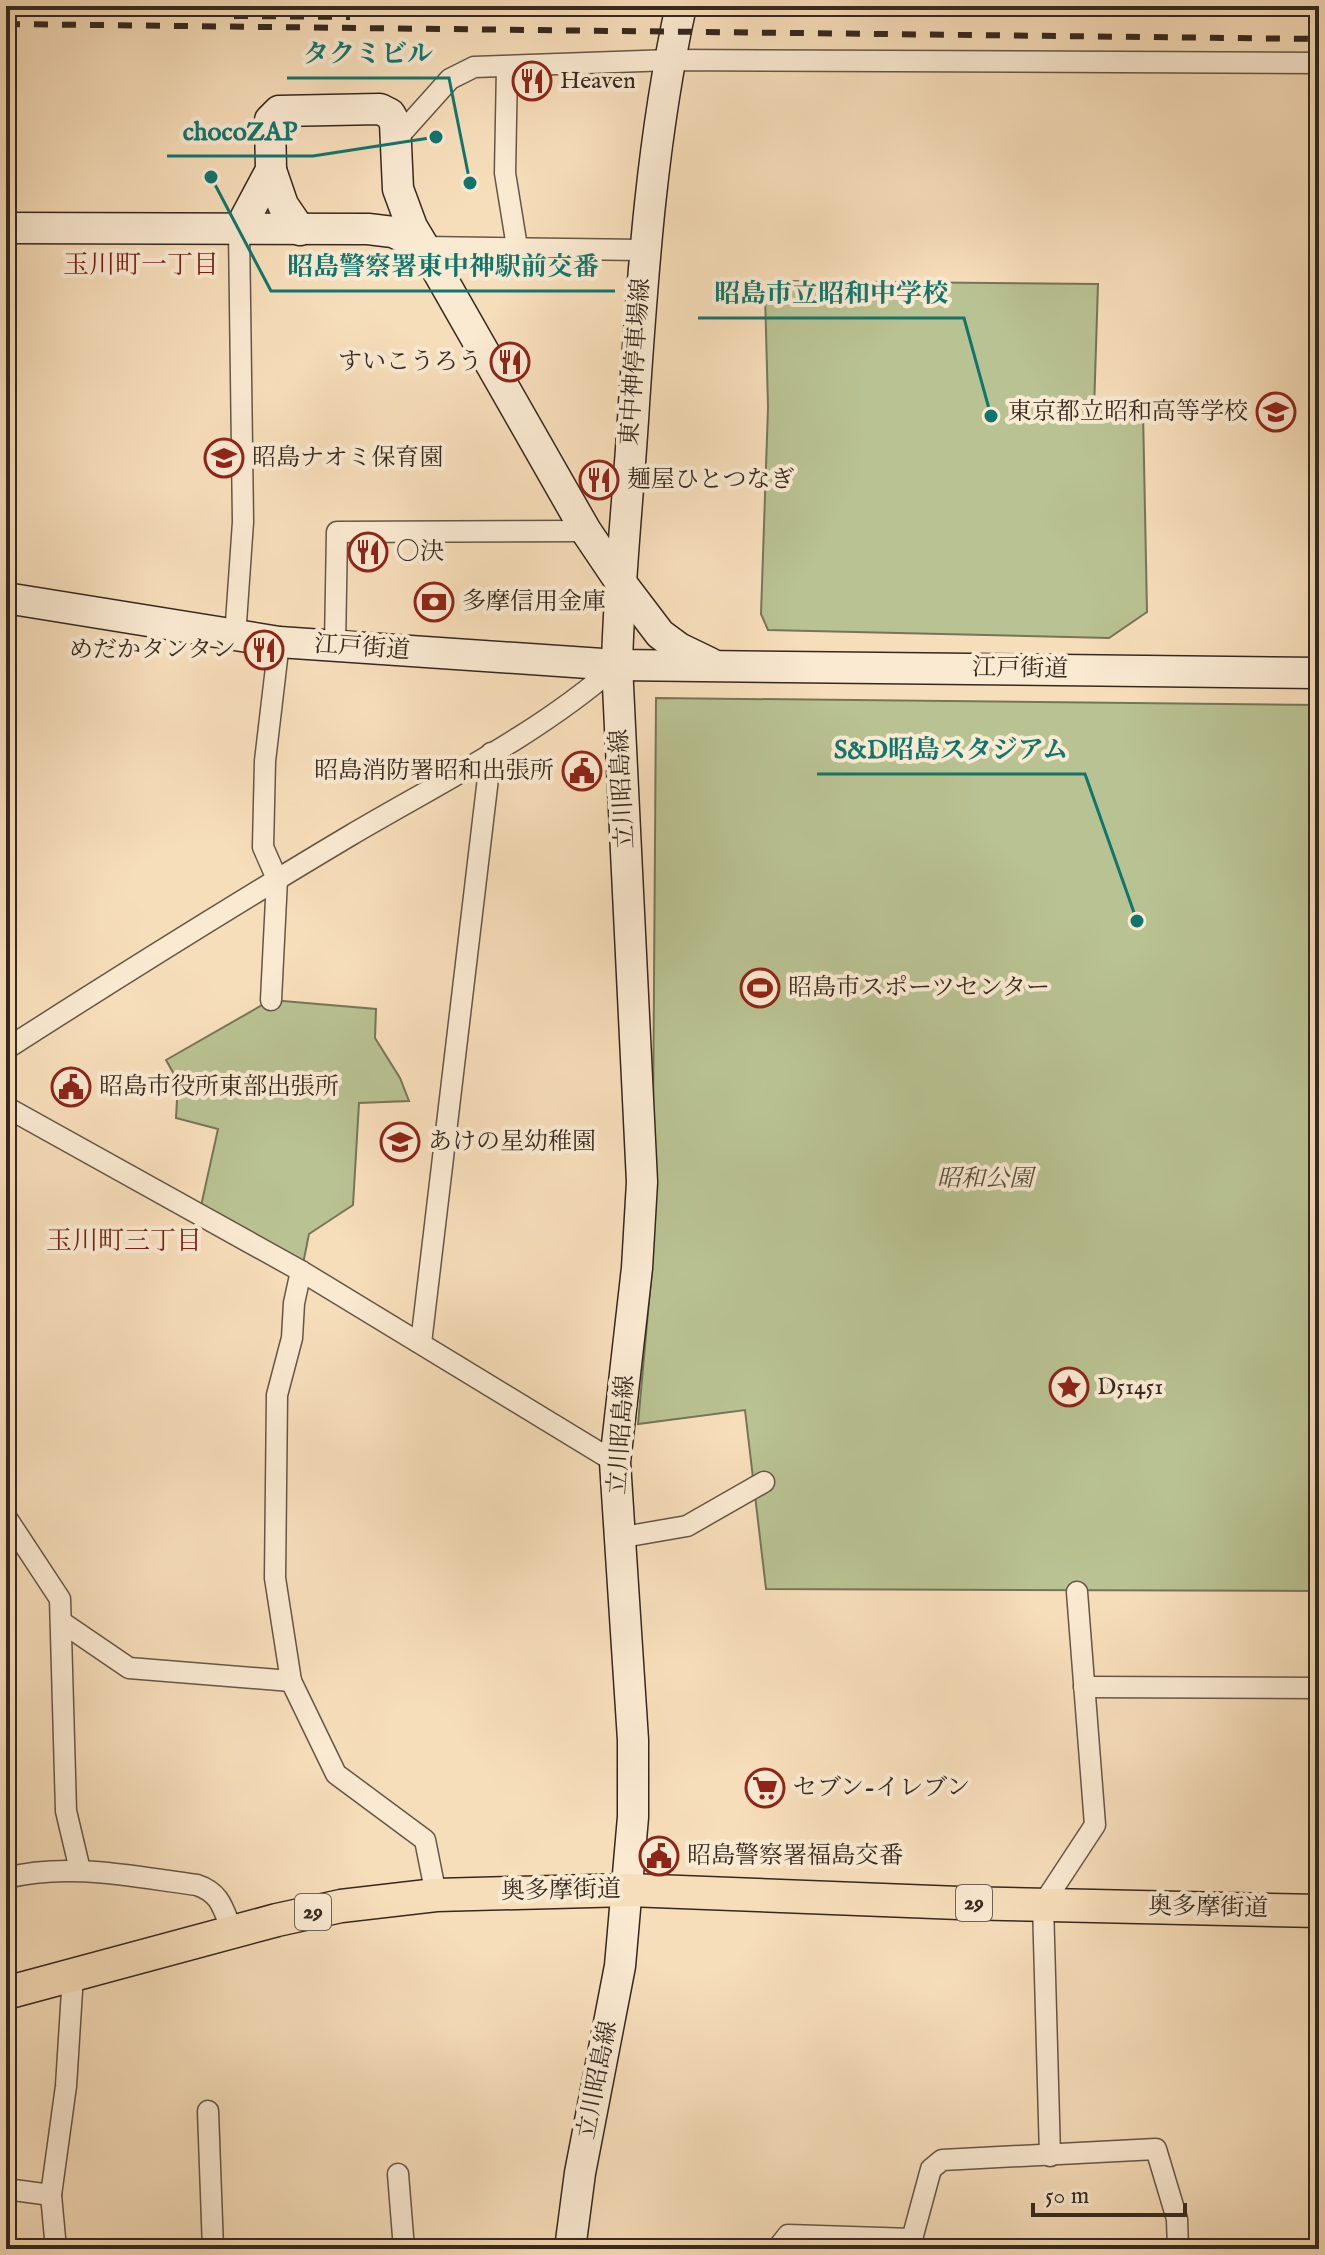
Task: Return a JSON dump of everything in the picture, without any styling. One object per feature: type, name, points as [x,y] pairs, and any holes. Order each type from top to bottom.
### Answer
[{"type":"main road","points":[[671,60],[681,6]]},
{"type":"main road","name":"東中神停車場線","points":[[617,665],[619,580],[643,250],[654,154],[671,60]]},
{"type":"main road","points":[[300,230],[283,205],[271,170],[270,120],[279,111],[380,109],[390,114],[398,137],[398,189],[393,206],[366,230]]},
{"type":"main road","points":[[239,230],[271,170]]},
{"type":"main road","name":"江戸街道","points":[[398,189],[412,227],[586,531],[619,580],[660,634],[699,660],[721,667]]},
{"type":"main road","points":[[6,228],[366,230],[393,232],[424,247]]},
{"type":"main road","name":"江戸街道","points":[[6,598],[279,642],[617,665],[1319,673]]},
{"type":"main road","name":"立川昭島線","points":[[570,2249],[580,2173],[620,1966],[629,1890],[633,1740],[615,1462],[637,1268],[642,1182],[617,665]]},
{"type":"main road","name":"奥多摩街道","points":[[6,1993],[232,1931],[341,1906],[436,1895],[629,1890],[1319,1911]]},
{"type":"street","points":[[398,137],[461,71],[474,67],[671,60],[1319,63]]},
{"type":"street","points":[[507,67],[505,173],[517,247]]},
{"type":"street","points":[[235,637],[243,522],[239,230]]},
{"type":"street","points":[[424,247],[643,250]]},
{"type":"street","points":[[335,645],[337,532],[586,531]]},
{"type":"street","points":[[271,1000],[277,879],[263,847],[265,761],[279,642]]},
{"type":"street","points":[[6,1049],[277,879],[491,753],[583,694],[617,665]]},
{"type":"street","points":[[421,1343],[491,753]]},
{"type":"street","points":[[6,1107],[301,1271],[615,1462]]},
{"type":"street","points":[[301,1271],[294,1303],[292,1338],[277,1395],[275,1578],[291,1681],[336,1774],[425,1840],[436,1895]]},
{"type":"street","points":[[618,1538],[687,1526],[764,1482]]},
{"type":"street","points":[[6,1517],[60,1599],[66,1811],[80,1870]]},
{"type":"street","points":[[1050,2156],[1043,1904],[1095,1825],[1077,1592]]},
{"type":"street","points":[[63,1623],[129,1668],[291,1681]]},
{"type":"street","points":[[1084,1687],[1319,1688]]},
{"type":"street","points":[[6,1878],[32,1871],[80,1870],[211,1890],[219,1898],[232,1931]]},
{"type":"street","points":[[56,2249],[51,2195],[66,2086],[73,1975]]},
{"type":"street","points":[[208,2111],[213,2249]]},
{"type":"street","points":[[777,2249],[788,2235],[912,2239],[931,2169],[942,2160],[1156,2149],[1177,2219],[1178,2249]]},
{"type":"street","points":[[398,2174],[404,2249]]},
{"type":"street","points":[[6,2189],[51,2195]]},
{"type":"green space","points":[[781,281],[1098,284],[1094,410],[1143,411],[1147,612],[1109,638],[768,630],[761,614],[768,407],[765,293]]},
{"type":"green space","name":"昭和公園","points":[[656,698],[1319,705],[1319,1591],[766,1589],[745,1410],[638,1424],[652,1268]]},
{"type":"green space","points":[[271,1000],[376,1009],[375,1038],[400,1078],[409,1101],[359,1103],[353,1205],[309,1234],[303,1264],[201,1206],[218,1129],[176,1118],[178,1081],[166,1060]]},
{"type":"railway","points":[[234,16],[350,17]]},
{"type":"railway","points":[[6,24],[1319,39]]},
{"type":"place","name":"Heaven","points":[[532,81]]},
{"type":"place","name":"chocoZAP","points":[[436,137]]},
{"type":"place","name":"昭島警察署東中神駅前交番","points":[[211,177]]},
{"type":"place","name":"タクミビル","points":[[470,183]]},
{"type":"place","name":"すいこうろう","points":[[510,362]]},
{"type":"place","name":"東京都立昭和高等学校","points":[[1276,412]]},
{"type":"place","name":"昭島市立昭和中学校","points":[[991,416]]},
{"type":"place","name":"昭島ナオミ保育園","points":[[224,458]]},
{"type":"place","name":"麺屋ひとつなぎ","points":[[599,480]]},
{"type":"place","name":"○決","points":[[368,552]]},
{"type":"place","name":"多摩信用金庫","points":[[434,602]]},
{"type":"place","name":"めだかタンタン","points":[[264,650]]},
{"type":"place","name":"昭島消防署昭和出張所","points":[[582,771]]},
{"type":"place","name":"S&D昭島スタジアム","points":[[1137,921]]},
{"type":"place","name":"昭島市スポーツセンター","points":[[760,988]]},
{"type":"place","name":"昭島市役所東部出張所","points":[[71,1087]]},
{"type":"place","name":"あけの星幼稚園","points":[[400,1142]]},
{"type":"place","name":"D51451","points":[[1069,1387]]},
{"type":"place","name":"セブン-イレブン","points":[[765,1788]]},
{"type":"place","name":"昭島警察署福島交番","points":[[659,1856]]},
{"type":"district","name":"玉川町一丁目","points":[[141,265]]},
{"type":"district","name":"玉川町三丁目","points":[[124,1241]]}]
